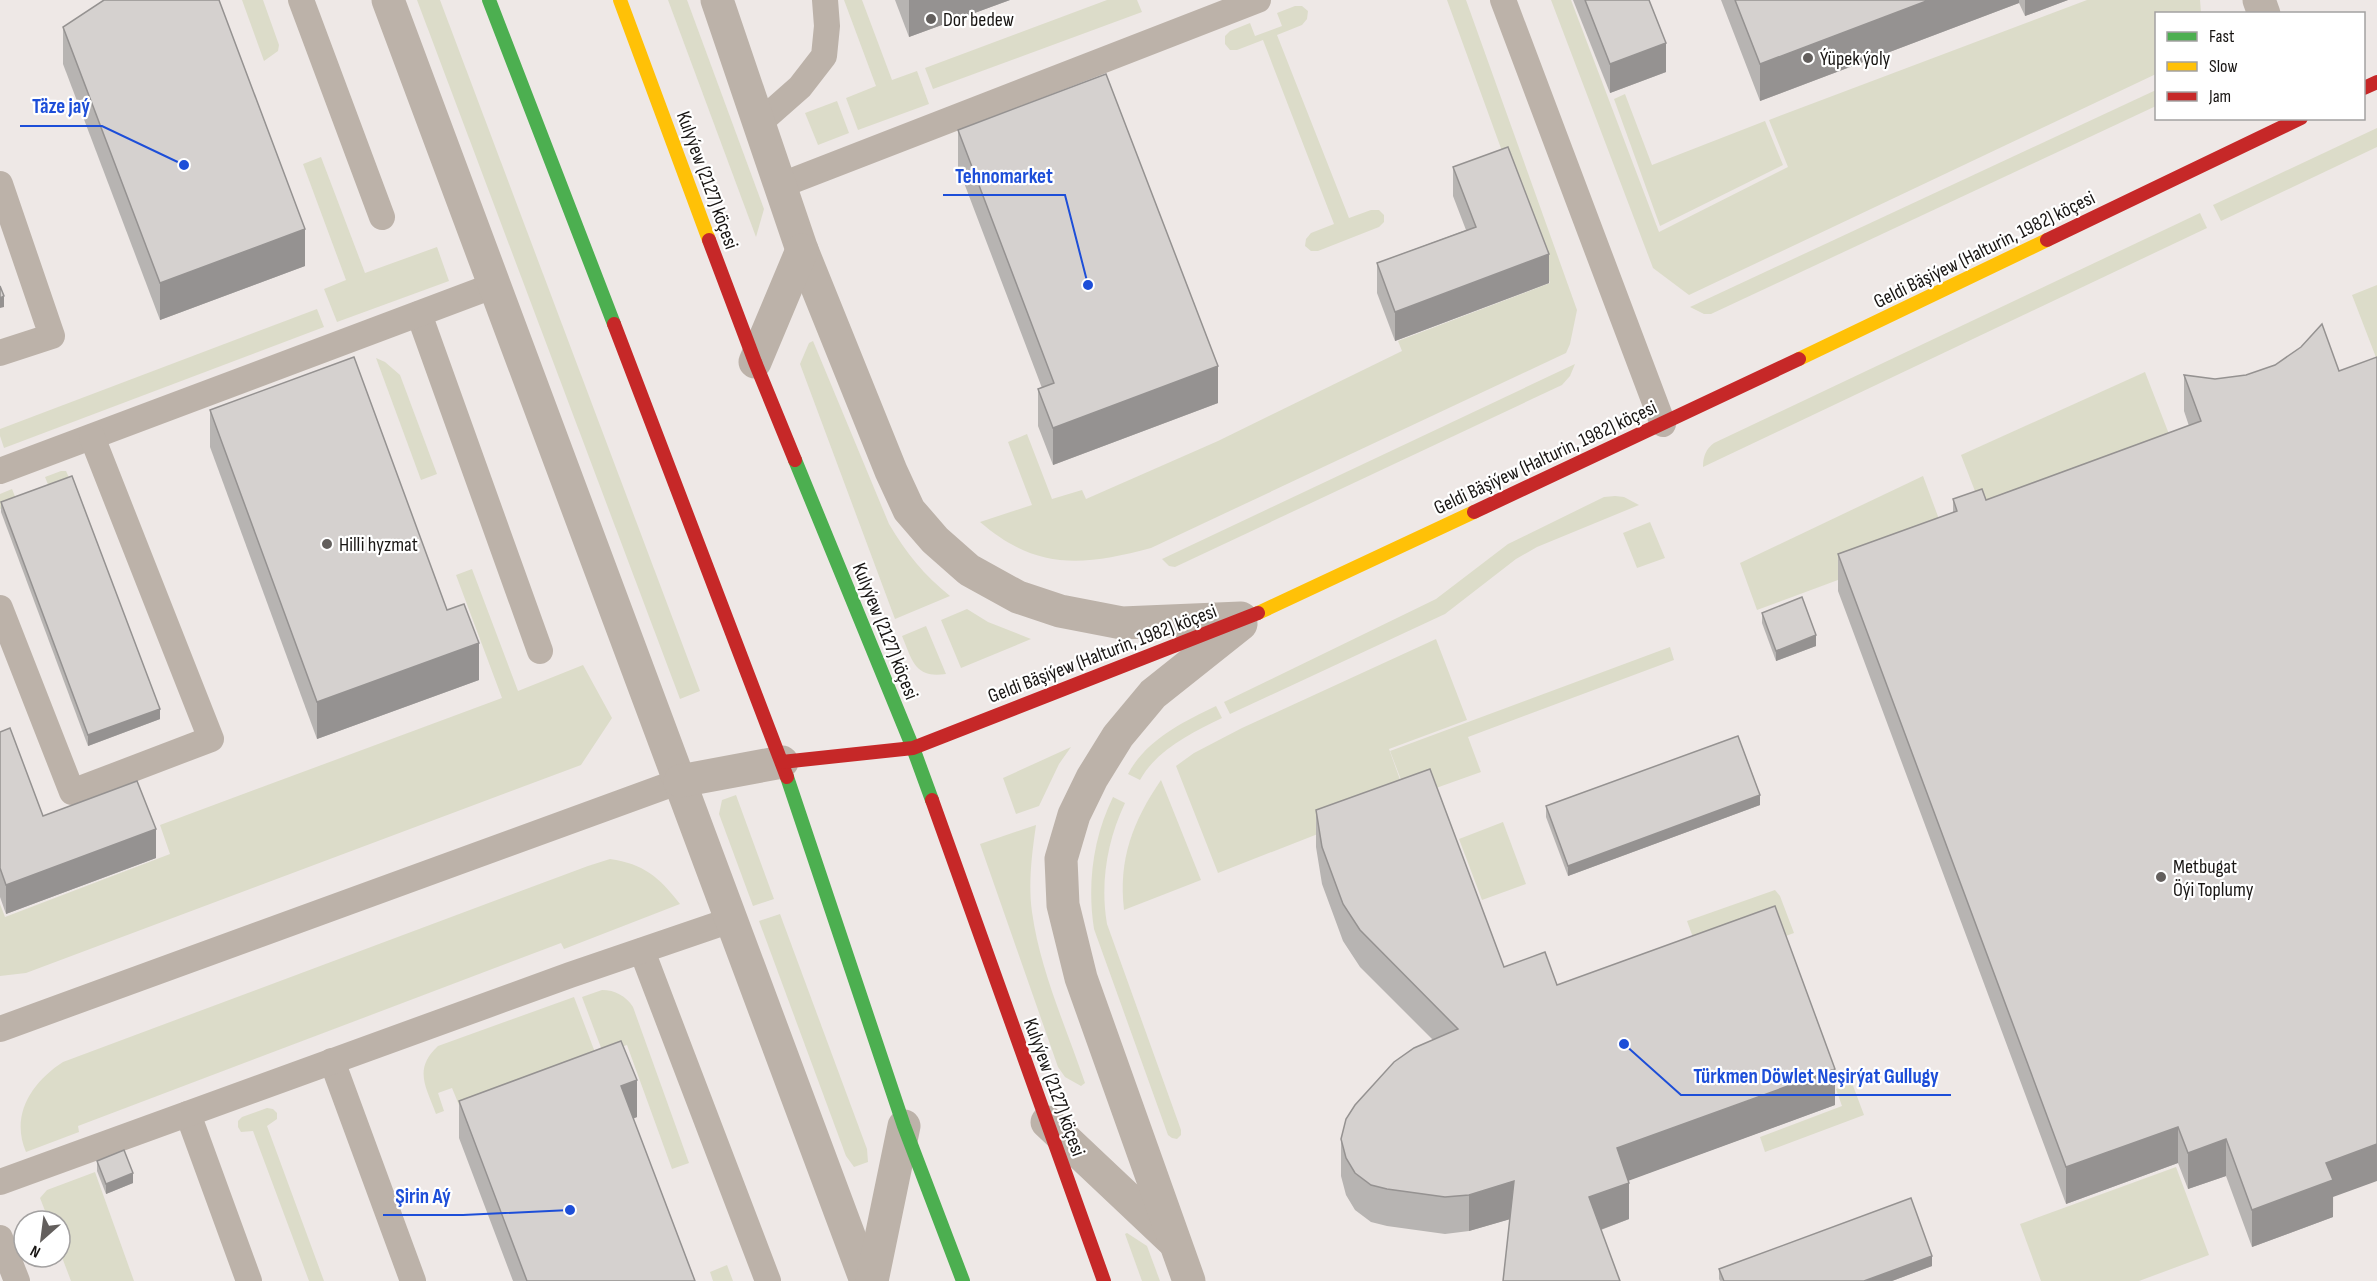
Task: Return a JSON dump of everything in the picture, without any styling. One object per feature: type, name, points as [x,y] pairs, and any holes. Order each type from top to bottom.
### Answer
[{"type":"main road","points":[[489,0],[782,762],[904,1126],[963,1281]]},
{"type":"main road","name":"Kulyýew (2127) köçesi","points":[[620,0],[755,362],[913,747],[1104,1281]]},
{"type":"main road","name":"Geldi Bäşiýew (Halturin, 1982) köçesi","points":[[782,762],[913,747],[1249,617],[1663,424],[2297,120]]},
{"type":"street","points":[[388,0],[866,1281]]},
{"type":"street","points":[[717,0],[802,250],[891,471],[909,510],[935,540],[969,570],[1018,597],[1060,611],[1122,623],[1249,617]]},
{"type":"street","points":[[755,362],[802,250]]},
{"type":"street","points":[[1189,1281],[1081,978],[1063,905],[1061,859],[1074,815],[1092,778],[1118,736],[1154,694],[1249,617]]},
{"type":"street","points":[[680,781],[782,762]]},
{"type":"street","points":[[1047,1122],[1175,1243]]},
{"type":"street","points":[[872,1281],[904,1126]]},
{"type":"lane","points":[[301,0],[382,218]]},
{"type":"lane","points":[[758,124],[800,87],[824,56],[827,26],[825,0]]},
{"type":"lane","points":[[779,186],[1258,0]]},
{"type":"lane","points":[[1503,0],[1663,424]]},
{"type":"lane","points":[[0,184],[52,336],[0,353]]},
{"type":"lane","points":[[0,471],[495,285]]},
{"type":"lane","points":[[419,314],[540,651]]},
{"type":"lane","points":[[0,608],[72,792],[211,739],[92,437]]},
{"type":"lane","points":[[0,1029],[680,781]]},
{"type":"lane","points":[[0,1182],[332,1061],[731,920]]},
{"type":"lane","points":[[642,951],[768,1281]]},
{"type":"lane","points":[[332,1061],[413,1281]]},
{"type":"lane","points":[[188,1114],[249,1281]]},
{"type":"lane","points":[[0,1238],[17,1281]]},
{"type":"green space","points":[[242,0],[263,0],[279,45],[278,51],[264,61]]},
{"type":"green space","points":[[417,0],[440,0],[700,691],[680,699]]},
{"type":"green space","points":[[668,0],[687,0],[764,209],[756,237]]},
{"type":"green space","points":[[844,0],[862,0],[892,80],[917,71],[929,104],[858,130],[846,98],[876,86]]},
{"type":"green space","points":[[1107,0],[1137,0],[1142,12],[933,89],[925,68]]},
{"type":"green space","points":[[1447,0],[1466,0],[1577,310],[1566,353],[1151,548],[1082,561],[1041,557],[1001,538],[980,522],[1032,505],[1008,442],[1027,434],[1052,499],[1082,490],[1086,499],[1218,441],[1402,351],[1398,341],[1550,283]]},
{"type":"green space","points":[[1551,0],[1571,0],[1659,232],[1788,167],[1769,120],[2087,0],[2200,0],[2201,12],[2155,12],[2155,74],[1689,295],[1653,268]]},
{"type":"green space","points":[[1295,6],[1302,6],[1308,11],[1307,19],[1302,25],[1277,35],[1349,218],[1371,210],[1379,210],[1384,215],[1384,222],[1379,227],[1318,251],[1311,251],[1305,246],[1306,239],[1311,233],[1334,224],[1263,40],[1237,50],[1230,50],[1225,44],[1225,36],[1230,31],[1250,23],[1255,36],[1282,26],[1277,13]]},
{"type":"green space","points":[[2155,90],[2155,106],[1711,314],[1704,314],[1690,307]]},
{"type":"green space","points":[[1625,94],[1652,165],[1765,121],[1783,165],[1660,226],[1614,99]]},
{"type":"green space","points":[[837,101],[849,133],[818,145],[805,113]]},
{"type":"green space","points":[[2377,128],[2377,147],[2221,221],[2213,205]]},
{"type":"green space","points":[[321,157],[365,273],[437,247],[449,281],[337,322],[324,289],[346,280],[303,164]]},
{"type":"green space","points":[[2200,213],[2207,228],[1703,467],[1706,453],[1714,443]]},
{"type":"green space","points":[[2377,285],[2377,360],[2352,295]]},
{"type":"green space","points":[[317,309],[324,327],[4,448],[0,429]]},
{"type":"green space","points":[[813,341],[889,524],[916,563],[950,596],[895,619],[800,364],[809,343]]},
{"type":"green space","points":[[376,358],[385,362],[400,375],[437,474],[421,480]]},
{"type":"green space","points":[[1575,364],[1570,376],[1562,385],[1175,567],[1169,566],[1162,559]]},
{"type":"green space","points":[[2145,372],[2179,460],[1990,530],[1961,455]]},
{"type":"green space","points":[[66,471],[70,480],[66,484],[0,509],[0,494],[12,489],[16,499],[49,487],[45,477]]},
{"type":"green space","points":[[1923,476],[1949,546],[1873,567],[1757,610],[1740,563]]},
{"type":"green space","points":[[1604,497],[1624,497],[1639,505],[1537,547],[1516,559],[1445,614],[1230,714],[1224,702],[1436,599],[1508,544]]},
{"type":"green space","points":[[1650,522],[1665,558],[1637,568],[1623,533]]},
{"type":"green space","points":[[472,569],[518,691],[583,665],[612,718],[581,765],[26,973],[0,976],[0,904],[5,917],[170,854],[160,825],[502,698],[456,575]]},
{"type":"green space","points":[[967,609],[988,622],[1031,639],[961,668],[941,620]]},
{"type":"green space","points":[[926,626],[946,674],[927,674],[921,671],[909,653],[902,636]]},
{"type":"green space","points":[[1436,639],[1467,720],[1389,749],[1407,799],[1218,873],[1176,766],[1194,753],[1242,728]]},
{"type":"green space","points":[[1670,647],[1674,660],[1468,737],[1481,772],[1408,798],[1390,751]]},
{"type":"green space","points":[[1216,706],[1222,718],[1176,743],[1156,759],[1140,780],[1128,774],[1145,751],[1166,733]]},
{"type":"green space","points":[[1071,747],[1059,764],[1039,806],[1016,814],[1003,778]]},
{"type":"green space","points":[[1161,780],[1201,880],[1124,910],[1123,874],[1130,841],[1143,810]]},
{"type":"green space","points":[[736,795],[774,899],[753,906],[719,814],[722,800]]},
{"type":"green space","points":[[1113,797],[1125,803],[1114,832],[1107,862],[1104,893],[1107,924],[1181,1130],[1181,1135],[1177,1139],[1168,1135],[1094,929],[1091,895],[1093,862],[1096,845]]},
{"type":"green space","points":[[1503,822],[1526,884],[1482,900],[1459,839]]},
{"type":"green space","points":[[1036,825],[1030,880],[1032,912],[1047,977],[1085,1083],[1081,1086],[1065,1077],[1058,1067],[980,844]]},
{"type":"green space","points":[[610,859],[632,864],[650,873],[680,904],[564,949],[561,943],[78,1126],[79,1132],[26,1152],[21,1125],[27,1101],[42,1079],[63,1062]]},
{"type":"green space","points":[[1775,890],[1780,896],[1794,933],[1777,939],[1699,954],[1687,921]]},
{"type":"green space","points":[[780,914],[867,1149],[868,1162],[854,1167],[846,1156],[759,921]]},
{"type":"green space","points":[[602,990],[620,994],[633,1007],[689,1163],[672,1169],[627,1045],[603,1053],[582,997]]},
{"type":"green space","points":[[574,997],[596,1055],[459,1105],[452,1088],[438,1093],[444,1111],[436,1114],[426,1087],[424,1071],[430,1054],[438,1046]]},
{"type":"green space","points":[[1852,1083],[1864,1115],[1765,1152],[1760,1137],[1842,1106],[1836,1089]]},
{"type":"green space","points":[[267,1108],[277,1113],[277,1119],[267,1126],[324,1281],[309,1281],[253,1131],[241,1132],[238,1127],[238,1121],[242,1117]]},
{"type":"green space","points":[[2176,1167],[2209,1255],[2139,1281],[2041,1281],[2020,1224]]},
{"type":"green space","points":[[95,1172],[134,1281],[71,1281],[66,1269],[72,1269],[72,1209],[44,1209],[40,1198],[47,1190]]},
{"type":"green space","points":[[1127,1233],[1147,1246],[1160,1281],[1142,1281],[1125,1234]]},
{"type":"green space","points":[[727,1265],[733,1281],[713,1281],[710,1272]]},
{"type":"building","points":[[104,0],[219,0],[305,229],[160,283],[63,27]]},
{"type":"building","points":[[1585,0],[1649,0],[1666,43],[1610,64]]},
{"type":"building","points":[[1735,0],[1929,0],[1760,64]]},
{"type":"building","points":[[1106,74],[1218,366],[1053,428],[1038,389],[1054,383],[958,130]]},
{"type":"building","points":[[1508,147],[1549,254],[1395,312],[1377,263],[1476,227],[1453,167]]},
{"type":"building","points":[[0,286],[4,296],[0,298]]},
{"type":"building","name":"Metbugat Öýi Toplumy","points":[[2322,324],[2339,371],[2377,357],[2377,1144],[2326,1163],[2333,1180],[2252,1210],[2226,1139],[2188,1153],[2178,1127],[2066,1167],[1838,554],[1957,511],[1953,499],[1982,489],[1986,500],[2201,421],[2184,375],[2215,379],[2246,375],[2275,365],[2301,347]]},
{"type":"building","name":"Hilli hyzmat","points":[[354,357],[447,610],[464,604],[479,643],[317,702],[210,410]]},
{"type":"building","points":[[72,476],[160,709],[88,735],[1,502]]},
{"type":"building","points":[[1802,597],[1816,635],[1776,651],[1762,613]]},
{"type":"building","points":[[10,728],[43,816],[137,781],[156,829],[6,885],[0,868],[0,732]]},
{"type":"building","points":[[1738,736],[1760,795],[1568,866],[1546,806]]},
{"type":"building","points":[[1430,769],[1504,967],[1545,952],[1557,985],[1775,906],[1835,1069],[1617,1148],[1629,1183],[1589,1197],[1620,1281],[1503,1281],[1514,1181],[1469,1195],[1445,1197],[1371,1185],[1355,1173],[1346,1158],[1341,1139],[1346,1119],[1355,1105],[1394,1062],[1414,1048],[1458,1029],[1360,930],[1343,904],[1322,847],[1316,810]]},
{"type":"building","points":[[621,1041],[637,1080],[621,1086],[695,1281],[527,1281],[459,1101]]},
{"type":"building","points":[[124,1150],[133,1173],[106,1184],[97,1161]]},
{"type":"building","points":[[1911,1198],[1932,1256],[1864,1281],[1724,1281],[1719,1269]]},
{"type":"traffic: fast","points":[[489,0],[614,324]]},
{"type":"traffic: fast","points":[[795,460],[913,748],[932,800]]},
{"type":"traffic: fast","points":[[787,777],[904,1126],[963,1281]]},
{"type":"traffic: slow","points":[[620,0],[709,240]]},
{"type":"traffic: slow","points":[[1799,359],[2047,240]]},
{"type":"traffic: slow","points":[[1258,613],[1474,512]]},
{"type":"traffic: jam","points":[[2365,88],[2377,82]]},
{"type":"traffic: jam","points":[[2047,240],[2297,120]]},
{"type":"traffic: jam","points":[[709,240],[795,460]]},
{"type":"traffic: jam","points":[[614,324],[787,777]]},
{"type":"traffic: jam","points":[[1474,512],[1799,359]]},
{"type":"traffic: jam","points":[[782,762],[913,748],[1258,613]]},
{"type":"traffic: jam","points":[[932,800],[1104,1281]]},
{"type":"place","name":"Dor bedew","points":[[931,19]]},
{"type":"place","name":"Ýüpek ýoly","points":[[1808,58]]},
{"type":"place","name":"Täze jaý","points":[[184,165]]},
{"type":"place","name":"Tehnomarket","points":[[1088,285]]},
{"type":"place","name":"Hilli hyzmat","points":[[327,544]]},
{"type":"place","name":"Metbugat Öýi Toplumy","points":[[2161,877]]},
{"type":"place","name":"Türkmen Döwlet Neşirýat Gullugy","points":[[1624,1044]]},
{"type":"place","name":"Şirin Aý","points":[[570,1210]]}]
